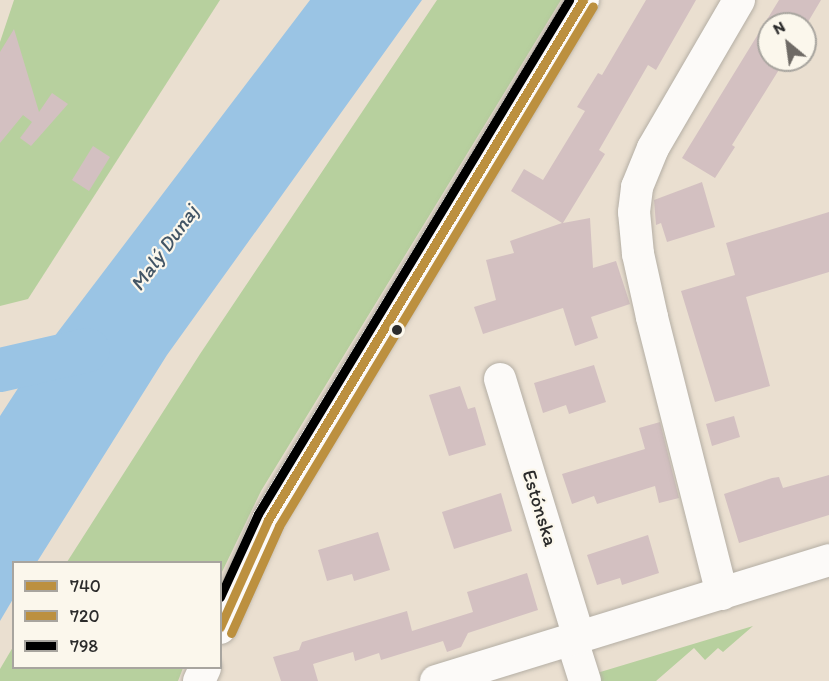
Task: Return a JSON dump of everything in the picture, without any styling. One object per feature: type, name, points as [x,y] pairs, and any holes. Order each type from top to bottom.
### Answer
[{"type":"street","points":[[222,624],[268,520],[583,0]]},
{"type":"street","points":[[722,594],[652,317],[638,254],[634,212],[638,188],[653,148],[739,0]]},
{"type":"street","name":"Estónska","points":[[500,379],[576,639],[585,681]]},
{"type":"street","points":[[436,681],[829,560]]},
{"type":"green space","points":[[14,0],[220,0],[28,299],[0,306],[0,42]]},
{"type":"green space","points":[[437,0],[561,0],[261,491],[222,572],[222,561],[68,561],[200,354]]},
{"type":"green space","points":[[753,626],[723,652],[718,648],[705,660],[694,648],[656,681],[599,681],[597,673]]},
{"type":"green space","points":[[12,649],[12,669],[183,669],[178,681],[0,681],[0,669]]},
{"type":"water","name":"Malý Dunaj","points":[[310,0],[422,0],[167,355],[38,561],[12,561],[12,601],[0,621],[0,416],[35,362]]},
{"type":"building","points":[[646,0],[696,0],[656,70],[648,65],[599,150],[605,154],[563,223],[590,218],[593,268],[616,261],[630,304],[591,317],[598,338],[575,346],[563,308],[483,334],[474,307],[496,300],[486,260],[514,253],[510,241],[562,223],[511,191],[524,169],[543,180],[585,111],[577,107],[598,73],[602,75]]},
{"type":"building","points":[[779,0],[821,0],[814,12],[772,12]]},
{"type":"building","points":[[14,29],[39,112],[52,93],[68,104],[31,146],[20,138],[32,122],[23,115],[0,143],[0,52]]},
{"type":"building","points":[[757,36],[757,72],[778,72],[732,145],[735,147],[715,178],[682,158]]},
{"type":"building","points":[[93,146],[110,157],[89,191],[72,180]]},
{"type":"building","points":[[702,182],[715,227],[667,242],[661,223],[656,225],[654,200]]},
{"type":"building","points":[[829,212],[829,272],[746,297],[770,386],[715,402],[681,291],[735,275],[726,243]]},
{"type":"building","points":[[594,365],[606,402],[569,414],[566,405],[543,413],[534,383]]},
{"type":"building","points":[[460,386],[468,409],[475,407],[486,445],[449,456],[429,395]]},
{"type":"building","points":[[734,416],[740,437],[712,446],[706,424]]},
{"type":"building","points":[[660,422],[679,498],[659,503],[655,486],[597,504],[594,496],[572,504],[562,474],[645,449],[639,428]]},
{"type":"building","points":[[829,475],[829,515],[739,543],[724,494],[772,478],[779,477],[783,488]]},
{"type":"building","points":[[501,493],[512,531],[454,549],[442,512]]},
{"type":"building","points":[[378,532],[390,570],[354,581],[352,574],[327,581],[318,550]]},
{"type":"building","points":[[648,535],[659,573],[622,585],[620,578],[597,585],[587,555]]},
{"type":"building","points":[[527,573],[538,610],[468,633],[461,647],[447,652],[443,641],[381,660],[379,653],[355,661],[353,652],[313,664],[318,681],[281,681],[273,657],[299,650],[302,642],[407,611],[412,631],[473,612],[467,592]]},
{"type":"waterway","points":[[0,370],[88,350]]},
{"type":"transit line","name":"798","points":[[222,593],[258,514],[569,0]]},
{"type":"transit line","name":"740","points":[[222,623],[268,520],[583,0]]},
{"type":"transit line","name":"720","points":[[231,633],[279,526],[593,6]]}]
